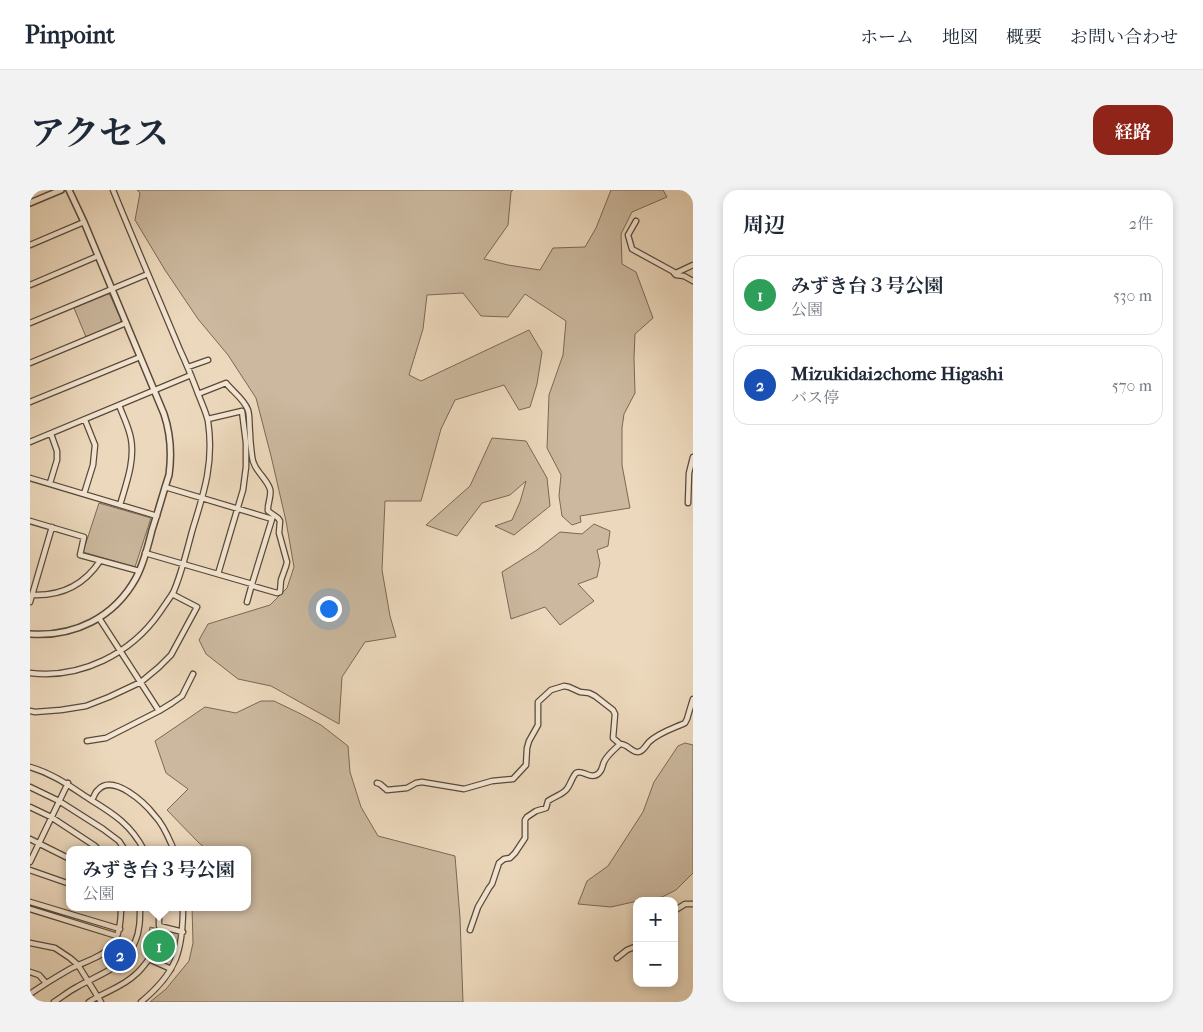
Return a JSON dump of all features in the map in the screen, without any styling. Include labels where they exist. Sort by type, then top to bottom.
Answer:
[{"type":"street","points":[[30,203],[62,190]]},
{"type":"street","points":[[30,634],[60,633],[78,628],[99,618],[120,600],[131,586],[146,554],[170,465],[170,436],[164,414],[69,190]]},
{"type":"street","points":[[30,673],[60,674],[105,660],[120,652],[144,632],[172,594],[183,564],[208,478],[210,456],[208,419],[113,190]]},
{"type":"street","points":[[636,221],[628,235],[632,250],[674,272],[676,275],[684,276],[693,281]]},
{"type":"street","points":[[30,245],[84,222]]},
{"type":"street","points":[[30,285],[98,256]]},
{"type":"street","points":[[674,272],[693,265]]},
{"type":"street","points":[[30,323],[148,274]]},
{"type":"street","points":[[30,363],[126,323]]},
{"type":"street","points":[[30,402],[140,357]]},
{"type":"street","points":[[188,368],[208,360]]},
{"type":"street","points":[[30,442],[191,375]]},
{"type":"street","points":[[146,554],[277,593],[280,592],[281,580],[287,562],[279,533],[280,521],[268,512],[271,492],[253,463],[250,418],[246,405],[226,383],[198,394]]},
{"type":"street","points":[[119,405],[132,444],[132,461],[120,505]]},
{"type":"street","points":[[208,419],[242,411],[246,443],[246,467],[242,490],[218,574]]},
{"type":"street","points":[[84,494],[93,465],[95,445],[85,420]]},
{"type":"street","points":[[50,484],[57,460],[57,451],[51,434]]},
{"type":"street","points":[[688,503],[689,473],[693,458]]},
{"type":"street","points":[[30,478],[157,516]]},
{"type":"street","points":[[165,487],[272,519],[247,602]]},
{"type":"street","points":[[30,521],[84,537],[80,555],[139,571]]},
{"type":"street","points":[[30,602],[52,527]]},
{"type":"street","points":[[32,595],[55,594],[74,586],[93,571],[100,561]]},
{"type":"street","points":[[30,711],[61,710],[86,706],[141,682],[171,655],[197,607],[172,594]]},
{"type":"street","points":[[99,618],[159,712]]},
{"type":"street","points":[[87,740],[106,738],[159,712],[182,696],[193,674]]},
{"type":"street","points":[[377,784],[388,790],[407,788],[416,782],[464,789],[492,781],[513,779],[526,765],[529,741],[538,726],[538,702],[551,690],[564,686],[595,696],[613,710],[615,714],[613,738],[620,744],[629,746],[638,752],[642,751],[656,737],[685,723],[693,699]]},
{"type":"street","points":[[470,930],[478,907],[492,884],[499,863],[504,859],[510,858],[525,838],[527,817],[536,811],[546,808],[548,801],[567,790],[579,772],[591,776],[600,772],[604,762],[620,744]]},
{"type":"street","points":[[30,767],[68,783],[104,806],[118,816],[141,846]]},
{"type":"street","points":[[30,862],[68,783]]},
{"type":"street","points":[[92,800],[98,789],[103,786],[113,784],[125,789],[156,816],[172,846]]},
{"type":"street","points":[[30,787],[59,801],[103,829],[119,841],[122,846]]},
{"type":"street","points":[[30,807],[51,817],[95,846]]},
{"type":"street","points":[[30,839],[66,857]]},
{"type":"street","points":[[30,870],[66,883]]},
{"type":"street","points":[[30,902],[120,929]]},
{"type":"street","points":[[678,908],[684,904],[693,904]]},
{"type":"street","points":[[30,909],[117,936]]},
{"type":"street","points":[[30,994],[78,965],[104,953],[112,946],[120,929],[121,911]]},
{"type":"street","points":[[54,1002],[77,987],[110,971],[120,963],[131,951],[136,940],[140,911]]},
{"type":"street","points":[[159,911],[159,926],[183,932]]},
{"type":"street","points":[[141,1002],[164,979],[175,962],[183,932],[183,911]]},
{"type":"street","points":[[30,943],[55,948],[70,958],[78,965],[101,1002]]},
{"type":"street","points":[[617,958],[633,948]]},
{"type":"street","points":[[89,1002],[97,996],[118,987],[137,974],[149,959],[171,969]]},
{"type":"street","points":[[30,972],[39,975],[46,983]]},
{"type":"shaded area","points":[[137,190],[513,190],[511,192],[508,225],[484,259],[540,270],[553,248],[585,247],[596,228],[611,190],[663,190],[667,197],[632,212],[621,234],[622,264],[636,272],[653,318],[635,334],[635,393],[624,414],[622,428],[622,465],[630,508],[580,516],[581,522],[572,525],[562,516],[559,496],[561,475],[547,448],[549,395],[563,355],[566,321],[525,294],[508,317],[481,316],[463,293],[427,295],[423,329],[409,375],[421,381],[529,330],[542,352],[537,384],[530,407],[519,410],[504,385],[455,400],[441,429],[421,501],[385,501],[382,570],[390,616],[396,637],[365,642],[342,677],[339,724],[271,686],[238,679],[206,654],[199,640],[208,624],[270,605],[287,588],[294,567],[286,521],[256,398],[228,355],[198,319],[165,270],[135,220],[140,193]]},
{"type":"shaded area","points":[[108,294],[121,320],[120,323],[86,337],[74,308]]},
{"type":"shaded area","points":[[492,438],[526,441],[547,478],[550,506],[514,535],[495,526],[512,520],[526,481],[510,495],[482,503],[457,536],[426,525],[470,486]]},
{"type":"shaded area","points":[[99,503],[151,518],[135,567],[83,552]]},
{"type":"shaded area","points":[[594,524],[610,531],[608,546],[597,550],[600,563],[597,577],[578,584],[594,601],[560,625],[545,607],[511,619],[502,572],[537,550],[560,532],[582,534]]},
{"type":"shaded area","points":[[261,701],[274,701],[321,725],[348,746],[350,772],[361,807],[378,836],[455,856],[460,918],[463,1002],[150,1002],[166,989],[189,961],[193,943],[192,911],[251,911],[251,846],[203,846],[167,810],[188,789],[166,773],[155,741],[205,707],[236,713]]},
{"type":"shaded area","points":[[685,743],[693,745],[693,873],[676,890],[662,897],[633,897],[633,902],[611,907],[578,904],[587,881],[608,866],[643,812],[654,782],[678,746]]},
{"type":"shaded area","points":[[150,927],[181,934],[174,957],[166,961],[145,953]]},
{"type":"place","name":"みずき台３号公園","points":[[159,946]]},
{"type":"place","name":"Mizukidai2chome Higashi","points":[[120,955]]}]
